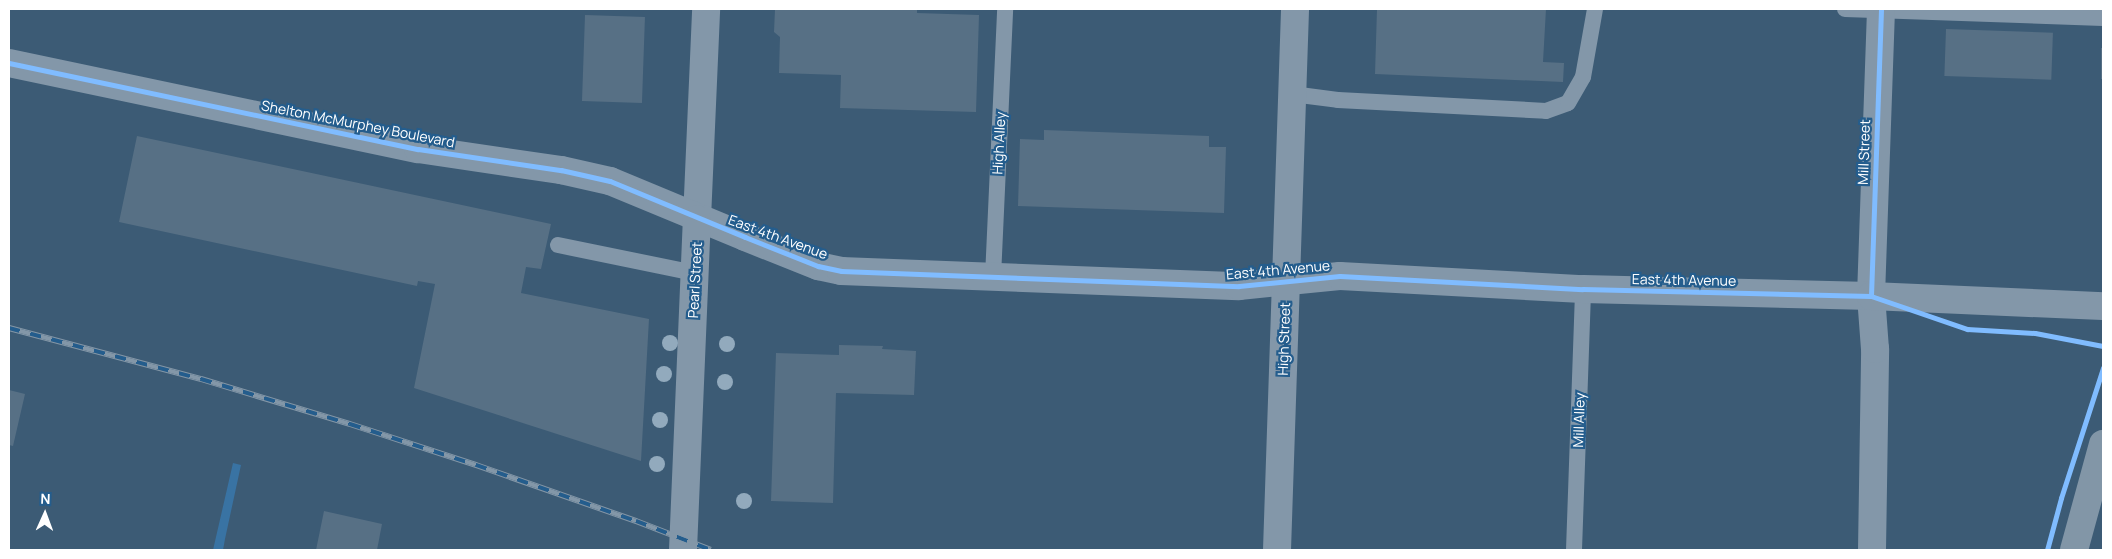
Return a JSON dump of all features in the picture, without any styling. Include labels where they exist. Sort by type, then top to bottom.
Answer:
[{"type":"main road","points":[[2074,550],[2103,444]]},
{"type":"street","name":"Pearl Street","points":[[683,550],[706,9]]},
{"type":"street","name":"High Street","points":[[1276,550],[1295,9]]},
{"type":"street","name":"Mill Street","points":[[1872,550],[1875,349],[1871,296],[1881,9]]},
{"type":"street","name":"Shelton McMurphey Boulevard","points":[[9,63],[418,149],[561,170],[610,181],[697,219]]},
{"type":"street","name":"East 4th Avenue","points":[[697,219],[818,266],[841,271],[1239,286],[1340,276],[1583,289],[1871,296],[2103,306]]},
{"type":"lane","name":"High Alley","points":[[993,277],[1005,9]]},
{"type":"lane","points":[[1292,94],[1338,100],[1546,111],[1568,103],[1583,77],[1595,9]]},
{"type":"lane","points":[[1845,9],[2103,18]]},
{"type":"lane","points":[[558,245],[695,273]]},
{"type":"lane","name":"Mill Alley","points":[[1574,550],[1583,289]]},
{"type":"shaded area","points":[[233,463],[241,465],[223,550],[213,550]]},
{"type":"building","points":[[775,9],[917,9],[917,13],[979,15],[976,112],[840,108],[841,75],[779,73],[780,37],[774,32]]},
{"type":"building","points":[[1377,9],[1546,9],[1543,62],[1564,63],[1563,82],[1375,74]]},
{"type":"building","points":[[585,15],[645,17],[642,103],[582,101]]},
{"type":"building","points":[[1946,29],[2053,33],[2051,80],[1944,76]]},
{"type":"building","points":[[2101,48],[2103,48],[2103,79],[2101,79]]},
{"type":"building","points":[[1044,130],[1209,136],[1209,147],[1226,147],[1224,213],[1018,206],[1020,139],[1044,140]]},
{"type":"building","points":[[137,136],[551,224],[541,269],[526,267],[521,293],[649,319],[641,461],[414,388],[435,284],[418,281],[417,286],[119,222]]},
{"type":"building","points":[[839,345],[883,346],[882,349],[916,351],[914,395],[836,393],[833,503],[771,501],[776,353],[839,355]]},
{"type":"building","points":[[9,390],[25,394],[13,446],[9,445]]},
{"type":"building","points":[[324,511],[382,524],[377,550],[316,550]]},
{"type":"railway","points":[[9,328],[201,379],[350,424],[476,465],[636,521],[711,550]]},
{"type":"cycle path","points":[[1871,296],[1881,9]]},
{"type":"cycle path","points":[[9,63],[418,149],[561,170],[610,181],[818,266],[841,271],[1239,286],[1340,276],[1583,289],[1871,296],[1967,329],[2035,333],[2103,346]]},
{"type":"cycle path","points":[[2047,550],[2061,498],[2103,368]]}]
